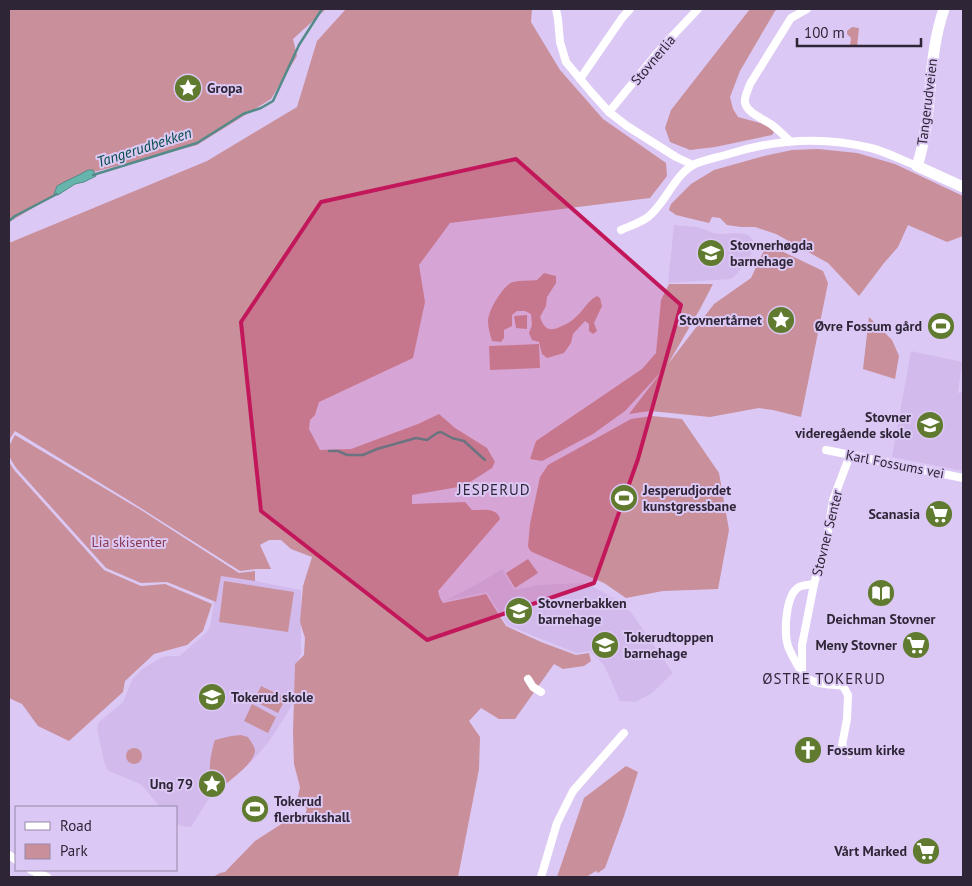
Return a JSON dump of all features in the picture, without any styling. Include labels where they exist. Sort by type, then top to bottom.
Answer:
[{"type":"street","points":[[556,9],[560,42],[566,62],[580,79],[609,112],[627,126],[692,165]]},
{"type":"street","points":[[580,79],[630,9]]},
{"type":"street","name":"Stovnerlia","points":[[609,112],[663,46],[698,9]]},
{"type":"street","points":[[790,141],[773,126],[750,111],[745,103],[746,94],[790,18],[807,9]]},
{"type":"street","name":"Tangerudveien","points":[[917,166],[924,141],[934,45],[944,9]]},
{"type":"street","points":[[621,230],[648,216],[680,176],[692,165],[751,147],[790,141],[827,141],[872,148],[963,187]]},
{"type":"street","name":"Karl Fossums vei","points":[[826,450],[963,478]]},
{"type":"street","name":"Stovner Senter","points":[[802,672],[802,645],[814,584],[827,538],[832,500],[850,456]]},
{"type":"street","name":"Stovner Senter","points":[[802,672],[788,646],[785,626],[794,592],[799,587],[814,584]]},
{"type":"street","points":[[802,672],[806,678],[820,683],[843,686],[848,695],[847,720],[842,745],[850,754]]},
{"type":"street","points":[[528,679],[533,687],[541,692]]},
{"type":"street","points":[[542,877],[557,823],[572,791],[624,733]]},
{"type":"street","points":[[32,871],[47,877]]},
{"type":"highlighted area","points":[[516,159],[681,305],[638,459],[594,583],[427,640],[261,511],[241,322],[321,202]]},
{"type":"shaded area","points":[[88,170],[93,170],[96,176],[75,184],[58,195],[54,194],[57,186]]},
{"type":"shaded area","name":"Stovnerhøgda barnehage","points":[[674,225],[698,227],[721,234],[746,234],[754,241],[754,247],[744,265],[731,279],[668,283]]},
{"type":"shaded area","name":"Stovner videregående skole","points":[[911,351],[962,362],[958,393],[963,392],[963,471],[892,457]]},
{"type":"shaded area","name":"Tokerudtoppen barnehage","points":[[502,569],[514,590],[539,585],[581,583],[592,586],[613,598],[631,612],[673,673],[651,694],[635,702],[620,701],[604,665],[590,651],[576,653],[507,625],[487,592],[445,601]]},
{"type":"shaded area","name":"Tokerud skole","points":[[219,574],[301,590],[301,654],[297,665],[306,691],[294,702],[270,740],[255,758],[208,800],[191,827],[178,825],[178,806],[159,806],[142,785],[109,771],[105,765],[97,729],[100,721],[123,702],[132,680],[141,670],[160,658],[179,656],[207,632],[210,626]]},
{"type":"green space","points":[[9,9],[326,9],[293,39],[297,56],[271,99],[197,145],[94,172],[9,222]]},
{"type":"green space","points":[[346,9],[532,9],[531,22],[560,70],[603,119],[666,163],[667,176],[650,198],[450,223],[419,265],[425,302],[413,358],[319,402],[315,415],[310,420],[309,429],[320,450],[351,449],[418,424],[439,414],[455,428],[487,448],[495,462],[492,468],[464,486],[412,495],[412,504],[465,502],[472,510],[492,511],[500,519],[438,591],[440,598],[443,603],[486,594],[506,626],[576,655],[589,653],[591,661],[584,666],[563,669],[554,664],[515,719],[499,719],[481,708],[469,721],[480,737],[479,769],[458,877],[213,877],[225,872],[255,841],[286,821],[303,821],[307,809],[297,801],[300,787],[294,764],[293,733],[295,664],[304,655],[305,638],[300,622],[303,586],[312,557],[291,549],[281,540],[269,540],[260,545],[271,569],[240,571],[15,431],[9,440],[9,243],[207,161],[297,107],[317,41]]},
{"type":"green space","points":[[750,9],[778,9],[775,11],[740,71],[730,97],[733,109],[738,117],[760,123],[769,127],[774,132],[772,135],[715,147],[690,150],[670,142],[665,128],[671,110]]},
{"type":"green space","points":[[852,27],[859,28],[857,47],[850,46],[851,38],[847,34],[847,31]]},
{"type":"green space","points":[[818,149],[857,153],[895,164],[963,196],[963,236],[947,242],[908,225],[898,247],[859,296],[828,263],[776,234],[755,227],[727,225],[720,218],[712,217],[709,223],[676,215],[669,210],[671,204],[691,184],[714,170],[792,150]]},
{"type":"green space","points":[[767,244],[823,271],[828,283],[801,417],[759,408],[710,417],[650,411],[629,414],[662,371],[625,411],[593,434],[542,461],[530,459],[536,441],[642,369],[656,353],[661,300],[669,284],[713,284],[668,364],[714,304],[751,278]]},
{"type":"green space","points":[[544,273],[556,276],[556,283],[547,297],[546,306],[540,317],[546,328],[552,329],[568,323],[597,296],[600,298],[602,306],[594,323],[597,331],[593,334],[589,331],[589,324],[585,321],[573,334],[571,343],[564,353],[547,358],[542,354],[539,342],[532,340],[529,333],[532,325],[531,314],[525,311],[517,311],[512,315],[512,326],[504,330],[504,338],[501,342],[492,341],[488,321],[493,305],[501,293],[513,282],[537,280]]},
{"type":"green space","points":[[527,315],[527,329],[516,328],[514,316]]},
{"type":"green space","points":[[869,317],[892,340],[899,356],[895,379],[863,369]]},
{"type":"green space","points":[[539,344],[540,368],[490,370],[489,346]]},
{"type":"green space","points":[[652,416],[682,419],[719,473],[729,530],[718,589],[663,591],[626,598],[604,583],[529,549],[530,524],[540,477],[548,465],[631,419]]},
{"type":"green space","name":"Lia skisenter","points":[[15,435],[141,510],[239,573],[255,571],[255,581],[221,576],[216,602],[167,582],[141,583],[106,568],[17,469],[11,460],[9,452]]},
{"type":"green space","points":[[9,462],[104,570],[141,586],[165,584],[212,604],[203,631],[187,645],[154,654],[125,681],[123,692],[69,741],[38,726],[22,704],[9,698]]},
{"type":"green space","points":[[528,559],[538,573],[515,588],[506,573]]},
{"type":"green space","points":[[224,581],[294,592],[288,632],[219,622]]},
{"type":"green space","points":[[261,686],[286,698],[278,713],[254,701]]},
{"type":"green space","points":[[252,704],[276,717],[268,733],[244,721]]},
{"type":"green space","points":[[241,735],[248,737],[255,749],[254,756],[242,770],[223,786],[215,786],[212,782],[210,766],[215,740]]},
{"type":"green space","points":[[131,748],[137,748],[142,753],[140,762],[131,764],[126,759],[126,753]]},
{"type":"green space","points":[[626,766],[638,772],[605,868],[598,873],[596,871],[586,877],[557,877],[584,798]]},
{"type":"waterway","name":"Tangerudbekken","points":[[93,175],[197,143],[243,114],[261,108],[273,101],[299,45],[322,9]]},
{"type":"waterway","name":"Tangerudbekken","points":[[9,221],[57,194]]},
{"type":"waterway","points":[[329,451],[338,451],[347,455],[363,455],[416,438],[427,440],[441,432],[452,438],[464,441],[485,460]]},
{"type":"place","name":"Gropa","points":[[188,88]]},
{"type":"place","name":"Stovnerhøgda barnehage","points":[[711,253]]},
{"type":"place","name":"Stovnertårnet","points":[[781,320]]},
{"type":"place","name":"Øvre Fossum gård","points":[[941,326]]},
{"type":"place","name":"Stovner videregående skole","points":[[930,425]]},
{"type":"place","name":"Jesperudjordet kunstgressbane","points":[[624,498]]},
{"type":"place","name":"Scanasia","points":[[939,514]]},
{"type":"place","name":"Deichman Stovner","points":[[881,593]]},
{"type":"place","name":"Stovnerbakken barnehage","points":[[519,611]]},
{"type":"place","name":"Tokerudtoppen barnehage","points":[[605,645]]},
{"type":"place","name":"Meny Stovner","points":[[916,645]]},
{"type":"place","name":"Tokerud skole","points":[[212,697]]},
{"type":"place","name":"Fossum kirke","points":[[808,750]]},
{"type":"place","name":"Ung 79","points":[[212,784]]},
{"type":"place","name":"Tokerud flerbrukshall","points":[[255,809]]},
{"type":"place","name":"Vårt Marked","points":[[926,851]]},
{"type":"district","name":"JESPERUD","points":[[494,489]]},
{"type":"district","name":"ØSTRE TOKERUD","points":[[824,678]]}]
